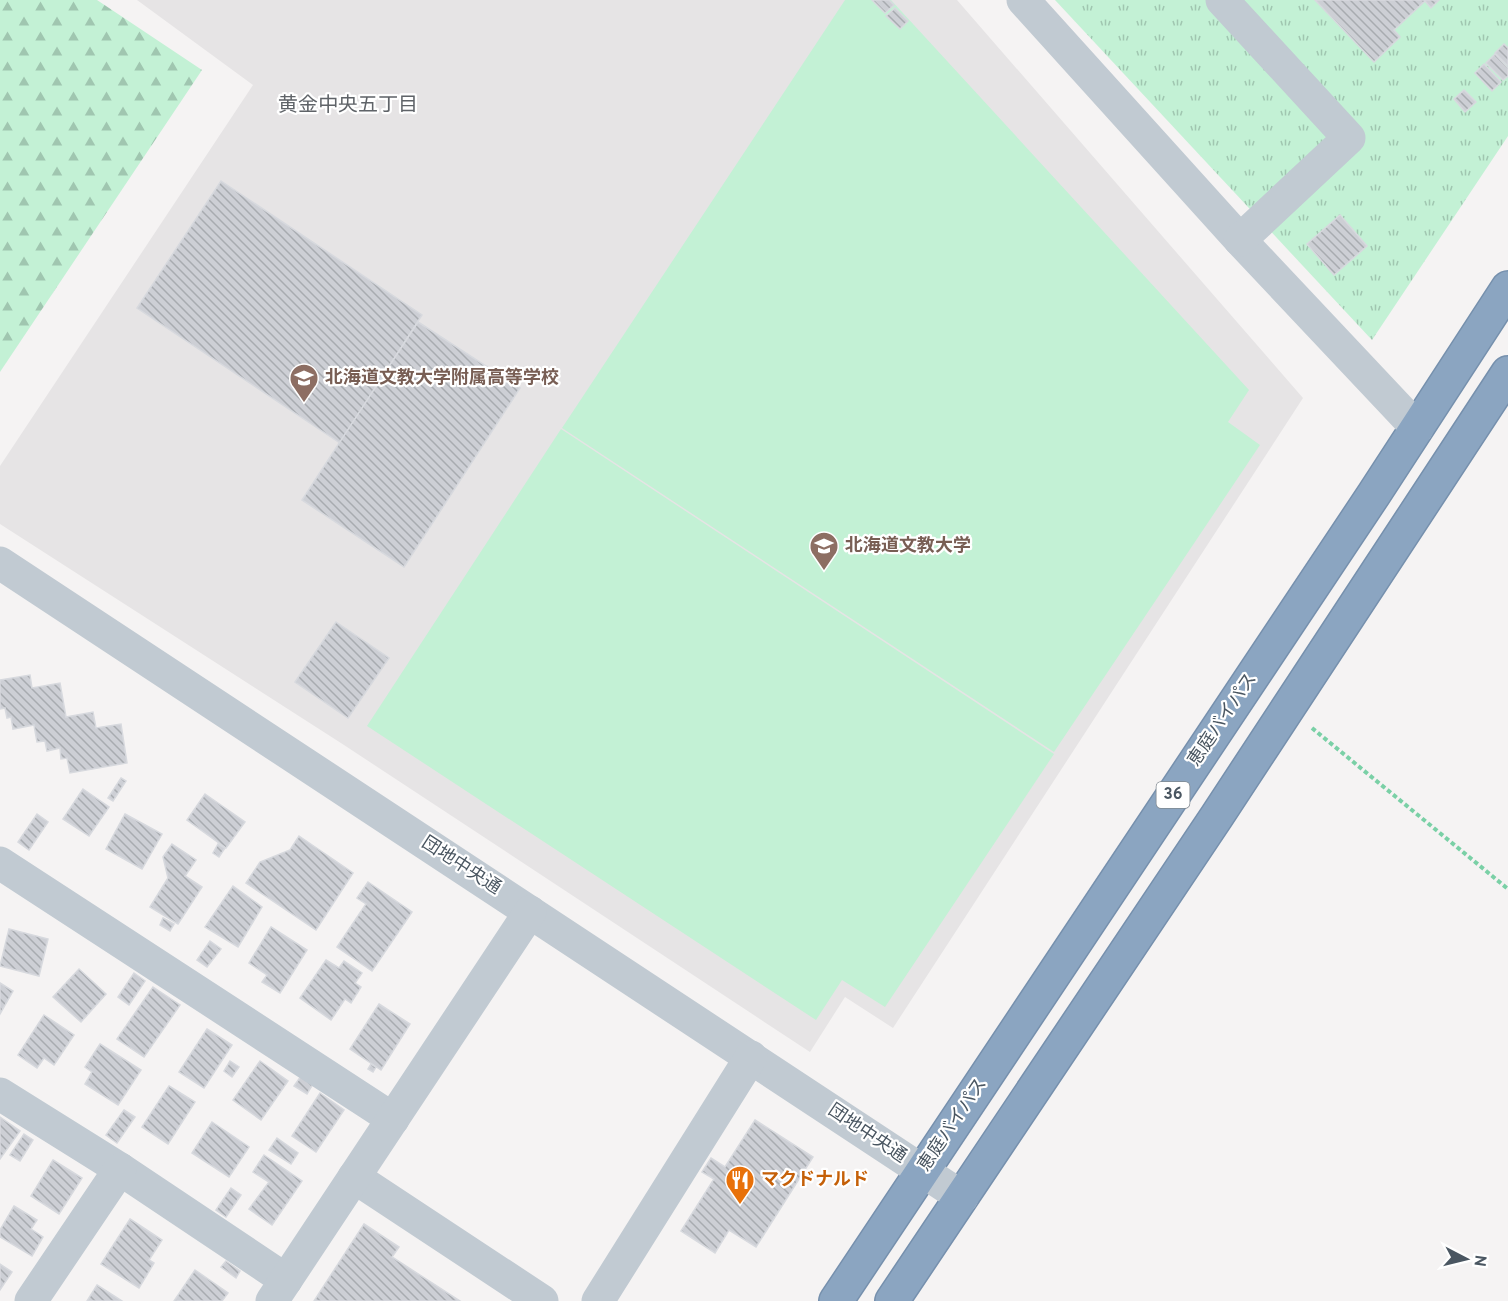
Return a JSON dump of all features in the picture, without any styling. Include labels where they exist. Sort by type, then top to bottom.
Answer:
[{"type":"highway","name":"恵庭バイパス","points":[[836,1301],[1508,288]]},
{"type":"highway","points":[[892,1301],[1288,708],[1508,373]]},
{"type":"street","points":[[1023,0],[1240,240],[1417,428]]},
{"type":"street","points":[[1222,0],[1349,138],[1240,240]]},
{"type":"street","name":"団地中央通","points":[[5,577],[530,912],[962,1197]]},
{"type":"street","points":[[0,863],[393,1119]]},
{"type":"street","points":[[0,1094],[120,1169],[279,1290],[530,912]]},
{"type":"street","points":[[598,1301],[751,1057]]},
{"type":"street","points":[[31,1301],[120,1169]]},
{"type":"street","points":[[354,1177],[542,1301]]},
{"type":"path","points":[[1288,708],[1508,889]]},
{"type":"shaded area","name":"北海道文教大学","points":[[137,0],[957,0],[1303,398],[893,1028],[845,997],[810,1052],[344,745],[0,524],[0,466],[253,85]]},
{"type":"green space","points":[[0,0],[97,0],[202,70],[0,372]]},
{"type":"green space","points":[[845,0],[891,0],[1249,390],[1228,422],[1260,445],[1054,752],[562,428]]},
{"type":"green space","points":[[1055,0],[1508,0],[1508,136],[1372,340]]},
{"type":"green space","points":[[561,429],[1054,754],[885,1007],[842,980],[816,1020],[367,726]]},
{"type":"building","points":[[872,0],[889,0],[894,5],[885,13]]},
{"type":"building","points":[[1315,0],[1439,0],[1431,8],[1425,1],[1394,30],[1400,37],[1374,62]]},
{"type":"building","points":[[895,8],[908,21],[900,29],[886,16]]},
{"type":"building","points":[[1504,44],[1508,48],[1508,66],[1495,53]]},
{"type":"building","points":[[1495,54],[1508,68],[1508,76],[1503,80],[1486,63]]},
{"type":"building","points":[[1484,64],[1501,82],[1492,91],[1475,73]]},
{"type":"building","points":[[1464,90],[1476,102],[1465,112],[1454,99]]},
{"type":"building","points":[[221,181],[422,315],[340,443],[137,308]]},
{"type":"building","points":[[1340,215],[1367,246],[1334,275],[1307,244]]},
{"type":"building","points":[[418,322],[520,388],[404,567],[302,500]]},
{"type":"building","points":[[336,622],[389,658],[348,718],[295,682]]},
{"type":"building","points":[[30,675],[32,688],[60,683],[66,717],[93,712],[96,728],[121,724],[127,763],[70,773],[67,758],[61,759],[60,748],[47,751],[45,741],[37,742],[34,725],[13,729],[11,717],[7,718],[5,708],[0,709],[0,680]]},
{"type":"building","points":[[121,778],[126,781],[113,801],[108,798]]},
{"type":"building","points":[[83,789],[109,807],[89,836],[63,819]]},
{"type":"building","points":[[205,794],[245,822],[226,848],[187,820]]},
{"type":"building","points":[[37,814],[48,822],[29,850],[18,842]]},
{"type":"building","points":[[125,814],[162,834],[142,869],[106,849]]},
{"type":"building","points":[[299,836],[353,873],[316,930],[246,883],[260,862],[290,850]]},
{"type":"building","points":[[172,844],[196,860],[185,876],[202,887],[178,924],[150,907],[168,878],[163,857]]},
{"type":"building","points":[[218,844],[225,848],[219,857],[213,853]]},
{"type":"building","points":[[368,882],[412,912],[372,971],[337,947],[366,904],[357,898]]},
{"type":"building","points":[[233,886],[262,907],[238,947],[205,927]]},
{"type":"building","points":[[163,918],[174,924],[170,931],[160,925]]},
{"type":"building","points":[[271,927],[307,950],[280,993],[262,982],[267,975],[249,963]]},
{"type":"building","points":[[9,929],[48,939],[39,976],[0,966]]},
{"type":"building","points":[[210,941],[221,949],[207,967],[197,960]]},
{"type":"building","points":[[326,960],[339,968],[344,961],[362,973],[355,983],[361,987],[351,1003],[345,999],[331,1020],[300,998]]},
{"type":"building","points":[[79,969],[106,994],[81,1022],[53,997]]},
{"type":"building","points":[[134,973],[145,981],[129,1005],[118,997]]},
{"type":"building","points":[[0,983],[13,991],[0,1014]]},
{"type":"building","points":[[153,987],[180,1005],[144,1057],[117,1039]]},
{"type":"building","points":[[379,1004],[410,1024],[381,1070],[350,1049]]},
{"type":"building","points":[[44,1015],[74,1035],[54,1065],[44,1058],[37,1068],[18,1055]]},
{"type":"building","points":[[207,1029],[232,1045],[204,1088],[179,1072]]},
{"type":"building","points":[[100,1044],[141,1070],[118,1105],[85,1084],[92,1072],[85,1067]]},
{"type":"building","points":[[230,1061],[239,1067],[232,1077],[224,1071]]},
{"type":"building","points":[[260,1061],[288,1081],[261,1120],[233,1100]]},
{"type":"building","points":[[371,1064],[376,1067],[373,1072],[368,1069]]},
{"type":"building","points":[[301,1076],[313,1084],[307,1094],[294,1086]]},
{"type":"building","points":[[169,1086],[195,1102],[168,1144],[142,1127]]},
{"type":"building","points":[[320,1093],[344,1110],[316,1152],[292,1136]]},
{"type":"building","points":[[124,1110],[135,1117],[117,1143],[106,1135]]},
{"type":"building","points":[[0,1117],[20,1131],[0,1159]]},
{"type":"building","name":"マクドナルド","points":[[755,1120],[813,1157],[756,1247],[729,1230],[715,1253],[681,1231],[714,1179],[702,1172],[711,1158],[725,1167]]},
{"type":"building","points":[[212,1122],[249,1147],[229,1177],[192,1153]]},
{"type":"building","points":[[24,1134],[33,1140],[20,1161],[10,1155]]},
{"type":"building","points":[[277,1138],[298,1153],[291,1164],[269,1150]]},
{"type":"building","points":[[264,1155],[302,1181],[272,1225],[249,1209],[269,1182],[253,1172]]},
{"type":"building","points":[[53,1160],[82,1178],[59,1214],[31,1196]]},
{"type":"building","points":[[231,1188],[241,1195],[226,1217],[216,1210]]},
{"type":"building","points":[[14,1206],[37,1220],[31,1229],[43,1237],[32,1256],[0,1237],[0,1230]]},
{"type":"building","points":[[130,1219],[162,1240],[149,1260],[154,1263],[139,1288],[101,1264]]},
{"type":"building","points":[[364,1224],[399,1247],[392,1257],[460,1301],[314,1301]]},
{"type":"building","points":[[226,1261],[240,1271],[236,1278],[221,1267]]},
{"type":"building","points":[[0,1264],[12,1272],[0,1290]]},
{"type":"building","points":[[195,1270],[228,1293],[222,1301],[174,1301]]},
{"type":"building","points":[[97,1285],[122,1301],[87,1301]]},
{"type":"place","name":"北海道文教大学附属高等学校","points":[[304,404]]},
{"type":"place","name":"北海道文教大学","points":[[824,572]]},
{"type":"place","name":"マクドナルド","points":[[740,1206]]},
{"type":"district","name":"黄金中央五丁目","points":[[348,106]]}]
